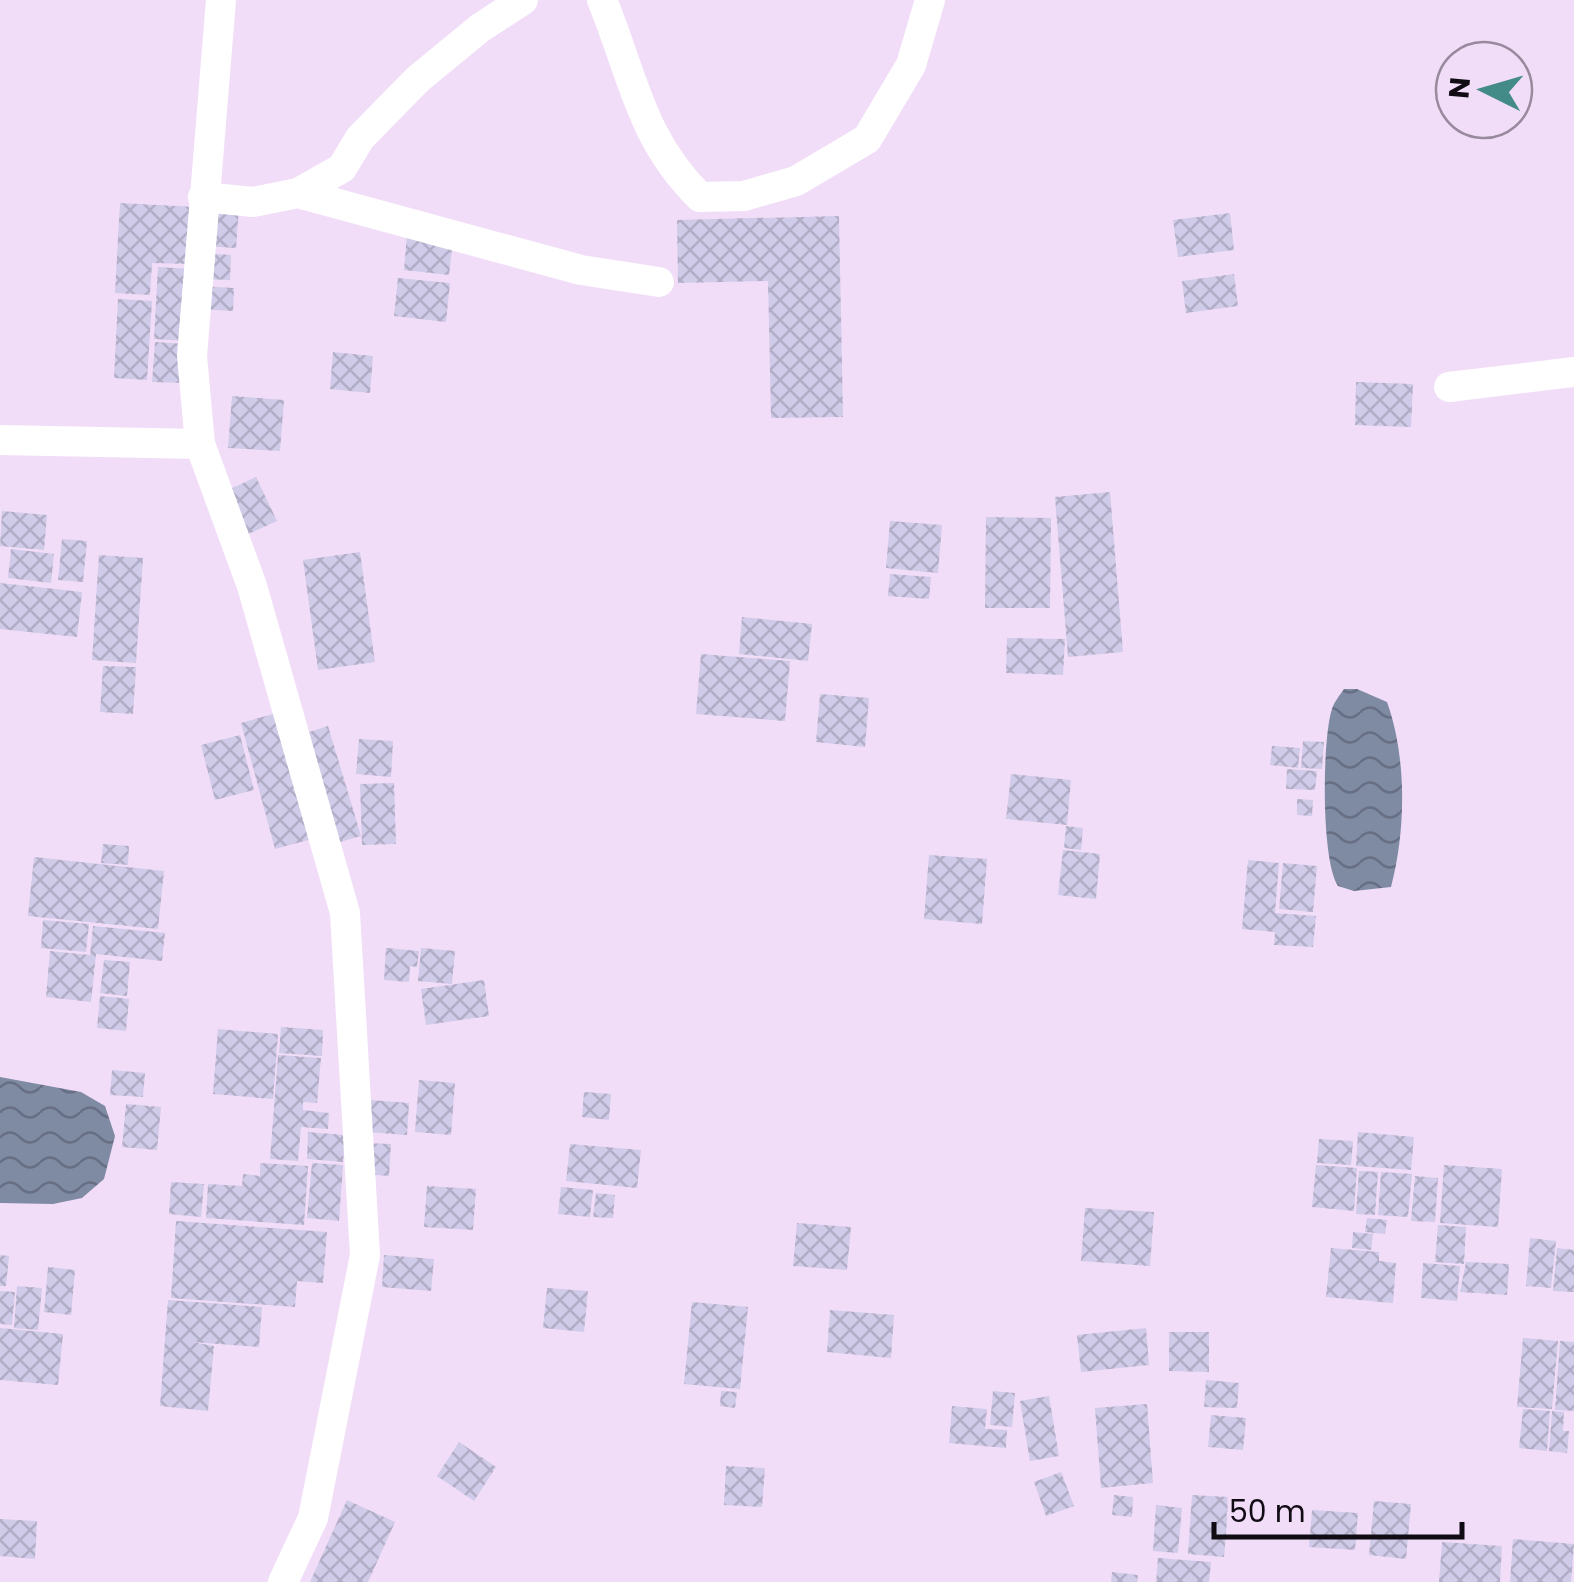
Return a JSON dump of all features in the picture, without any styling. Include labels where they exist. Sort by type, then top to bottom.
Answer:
[{"type":"street","points":[[221,0],[192,356],[200,444],[252,586],[345,913],[365,1255],[313,1518],[283,1582]]},
{"type":"street","points":[[203,198],[253,202],[298,194],[342,168],[360,138],[418,79],[480,28],[523,0]]},
{"type":"street","points":[[602,0],[647,124],[669,166],[700,197],[744,196],[796,181],[867,139],[912,65],[930,0]]},
{"type":"street","points":[[298,194],[581,270],[659,282]]},
{"type":"street","points":[[1449,387],[1574,372]]},
{"type":"street","points":[[0,440],[200,444]]},
{"type":"water","points":[[1344,689],[1357,689],[1387,702],[1394,724],[1401,770],[1402,818],[1391,887],[1354,891],[1338,886],[1332,872],[1326,827],[1326,746],[1332,709]]},
{"type":"water","points":[[0,1077],[81,1092],[105,1106],[115,1136],[104,1179],[82,1198],[53,1204],[0,1203]]},
{"type":"building","points":[[120,203],[195,207],[191,264],[152,263],[150,295],[115,293]]},
{"type":"building","points":[[206,206],[239,208],[236,248],[203,246]]},
{"type":"building","points":[[1230,213],[1234,250],[1178,257],[1173,220]]},
{"type":"building","points":[[839,216],[843,417],[771,418],[768,281],[678,283],[677,220]]},
{"type":"building","points":[[407,234],[453,240],[449,275],[404,270]]},
{"type":"building","points":[[203,253],[231,255],[230,280],[202,279]]},
{"type":"building","points":[[158,267],[191,269],[187,341],[154,339]]},
{"type":"building","points":[[1234,274],[1238,306],[1186,313],[1182,281]]},
{"type":"building","points":[[398,278],[450,283],[446,322],[394,316]]},
{"type":"building","points":[[200,286],[234,288],[233,311],[198,309]]},
{"type":"building","points":[[118,299],[152,301],[147,380],[114,378]]},
{"type":"building","points":[[155,342],[187,344],[184,383],[152,382]]},
{"type":"building","points":[[333,352],[373,356],[370,393],[330,389]]},
{"type":"building","points":[[1356,382],[1413,384],[1411,427],[1355,425]]},
{"type":"building","points":[[232,396],[284,400],[280,451],[228,448]]},
{"type":"building","points":[[256,477],[277,521],[242,537],[222,493]]},
{"type":"building","points":[[1110,492],[1123,652],[1068,657],[1055,497]]},
{"type":"building","points":[[2,511],[47,515],[44,550],[0,546]]},
{"type":"building","points":[[986,517],[1051,518],[1050,608],[985,608]]},
{"type":"building","points":[[890,521],[942,525],[938,573],[886,568]]},
{"type":"building","points":[[62,539],[87,541],[83,582],[58,580]]},
{"type":"building","points":[[11,549],[54,554],[51,583],[8,578]]},
{"type":"building","points":[[360,552],[375,662],[318,670],[303,560]]},
{"type":"building","points":[[99,555],[143,558],[136,663],[92,660]]},
{"type":"building","points":[[890,574],[931,577],[929,599],[888,596]]},
{"type":"building","points":[[0,583],[82,592],[77,637],[0,629]]},
{"type":"building","points":[[742,617],[812,624],[808,661],[739,654]]},
{"type":"building","points":[[1007,638],[1065,639],[1063,675],[1006,673]]},
{"type":"building","points":[[701,654],[790,661],[785,721],[696,714]]},
{"type":"building","points":[[103,666],[136,667],[133,714],[100,712]]},
{"type":"building","points":[[820,694],[869,698],[865,747],[816,742]]},
{"type":"building","points":[[284,711],[319,837],[275,849],[241,723]]},
{"type":"building","points":[[328,726],[361,836],[333,844],[300,735]]},
{"type":"building","points":[[240,735],[254,790],[215,800],[201,745]]},
{"type":"building","points":[[359,739],[393,741],[391,777],[356,774]]},
{"type":"building","points":[[1303,741],[1324,742],[1322,769],[1301,768]]},
{"type":"building","points":[[1272,746],[1300,748],[1298,768],[1270,765]]},
{"type":"building","points":[[1287,769],[1317,771],[1315,790],[1286,789]]},
{"type":"building","points":[[1011,774],[1071,780],[1067,825],[1006,819]]},
{"type":"building","points":[[394,783],[396,844],[362,845],[360,784]]},
{"type":"building","points":[[1297,799],[1313,800],[1312,816],[1297,815]]},
{"type":"building","points":[[1066,826],[1083,828],[1081,850],[1064,848]]},
{"type":"building","points":[[103,844],[129,846],[128,865],[101,863]]},
{"type":"building","points":[[1063,850],[1100,854],[1096,899],[1058,895]]},
{"type":"building","points":[[929,855],[987,859],[982,924],[924,919]]},
{"type":"building","points":[[34,857],[164,871],[158,929],[28,916]]},
{"type":"building","points":[[1248,860],[1279,863],[1275,913],[1316,916],[1313,947],[1274,945],[1275,932],[1242,929]]},
{"type":"building","points":[[1283,863],[1317,866],[1313,912],[1279,909]]},
{"type":"building","points":[[43,920],[89,924],[86,952],[41,948]]},
{"type":"building","points":[[93,926],[165,933],[162,961],[96,954],[91,1002],[46,997],[50,951],[90,955]]},
{"type":"building","points":[[386,948],[419,951],[417,967],[410,966],[409,982],[384,980]]},
{"type":"building","points":[[421,948],[455,951],[452,984],[418,981]]},
{"type":"building","points":[[104,960],[130,962],[127,996],[100,993]]},
{"type":"building","points":[[484,980],[489,1016],[426,1025],[421,989]]},
{"type":"building","points":[[100,996],[129,999],[126,1031],[97,1028]]},
{"type":"building","points":[[281,1027],[323,1030],[322,1056],[279,1053]]},
{"type":"building","points":[[218,1029],[278,1034],[273,1099],[213,1094]]},
{"type":"building","points":[[278,1055],[321,1058],[317,1103],[303,1102],[303,1110],[329,1113],[328,1129],[301,1127],[298,1161],[270,1159]]},
{"type":"building","points":[[112,1070],[145,1073],[143,1097],[110,1095]]},
{"type":"building","points":[[419,1080],[455,1083],[451,1135],[415,1132]]},
{"type":"building","points":[[584,1092],[611,1094],[609,1120],[582,1117]]},
{"type":"building","points":[[370,1100],[409,1103],[407,1135],[368,1132]]},
{"type":"building","points":[[126,1104],[161,1107],[157,1150],[122,1147]]},
{"type":"building","points":[[308,1132],[345,1135],[343,1162],[307,1159]]},
{"type":"building","points":[[1358,1132],[1414,1137],[1411,1170],[1356,1166]]},
{"type":"building","points":[[1319,1139],[1353,1141],[1351,1165],[1317,1163]]},
{"type":"building","points":[[366,1143],[391,1144],[389,1176],[364,1174]]},
{"type":"building","points":[[570,1144],[641,1150],[637,1188],[566,1181]]},
{"type":"building","points":[[260,1163],[308,1166],[304,1225],[206,1218],[208,1184],[242,1186],[243,1174],[260,1176]]},
{"type":"building","points":[[312,1163],[343,1165],[339,1221],[307,1218]]},
{"type":"building","points":[[1316,1165],[1357,1168],[1354,1211],[1312,1207]]},
{"type":"building","points":[[1444,1165],[1502,1169],[1498,1227],[1440,1223]]},
{"type":"building","points":[[1359,1171],[1378,1172],[1375,1215],[1356,1214]]},
{"type":"building","points":[[1381,1172],[1412,1174],[1408,1217],[1378,1215]]},
{"type":"building","points":[[1415,1176],[1438,1178],[1435,1222],[1411,1221]]},
{"type":"building","points":[[171,1182],[204,1184],[201,1217],[169,1214]]},
{"type":"building","points":[[427,1186],[476,1189],[473,1230],[424,1227]]},
{"type":"building","points":[[561,1187],[593,1190],[590,1217],[558,1214]]},
{"type":"building","points":[[596,1193],[615,1195],[613,1218],[593,1217]]},
{"type":"building","points":[[1085,1208],[1154,1212],[1150,1266],[1081,1261]]},
{"type":"building","points":[[1367,1218],[1387,1220],[1385,1234],[1365,1232]]},
{"type":"building","points":[[176,1221],[327,1232],[323,1283],[297,1281],[295,1307],[171,1298]]},
{"type":"building","points":[[797,1223],[851,1227],[847,1270],[793,1266]]},
{"type":"building","points":[[1438,1225],[1466,1227],[1464,1264],[1435,1262]]},
{"type":"building","points":[[1353,1232],[1373,1234],[1371,1250],[1352,1248]]},
{"type":"building","points":[[1530,1238],[1556,1241],[1551,1288],[1526,1286]]},
{"type":"building","points":[[1331,1248],[1379,1252],[1379,1261],[1396,1263],[1393,1303],[1326,1297]]},
{"type":"building","points":[[1557,1248],[1574,1250],[1574,1292],[1553,1291]]},
{"type":"building","points":[[0,1255],[9,1256],[6,1286],[0,1286]]},
{"type":"building","points":[[384,1255],[434,1259],[431,1291],[382,1287]]},
{"type":"building","points":[[1466,1262],[1509,1264],[1507,1295],[1460,1292]]},
{"type":"building","points":[[1423,1263],[1460,1266],[1457,1301],[1421,1298]]},
{"type":"building","points":[[48,1267],[75,1270],[71,1315],[44,1312]]},
{"type":"building","points":[[17,1286],[42,1288],[38,1330],[14,1328]]},
{"type":"building","points":[[547,1288],[588,1291],[584,1332],[543,1328]]},
{"type":"building","points":[[0,1291],[15,1292],[12,1325],[0,1324]]},
{"type":"building","points":[[168,1300],[262,1307],[259,1347],[192,1342],[214,1346],[208,1411],[160,1406]]},
{"type":"building","points":[[692,1302],[748,1307],[740,1389],[684,1384]]},
{"type":"building","points":[[830,1310],[894,1315],[891,1358],[827,1352]]},
{"type":"building","points":[[0,1328],[63,1334],[58,1385],[0,1380]]},
{"type":"building","points":[[1146,1328],[1149,1365],[1081,1372],[1077,1335]]},
{"type":"building","points":[[1169,1332],[1209,1332],[1209,1372],[1169,1371]]},
{"type":"building","points":[[1523,1338],[1558,1341],[1552,1409],[1517,1407]]},
{"type":"building","points":[[1560,1341],[1574,1342],[1574,1411],[1555,1410]]},
{"type":"building","points":[[1206,1380],[1239,1383],[1237,1408],[1204,1407]]},
{"type":"building","points":[[721,1391],[737,1392],[735,1408],[720,1406]]},
{"type":"building","points":[[993,1391],[1015,1393],[1012,1427],[990,1425]]},
{"type":"building","points":[[1049,1396],[1059,1456],[1030,1461],[1020,1401]]},
{"type":"building","points":[[1147,1404],[1153,1483],[1101,1488],[1095,1408]]},
{"type":"building","points":[[952,1406],[987,1409],[985,1429],[1007,1430],[1006,1448],[949,1443]]},
{"type":"building","points":[[1523,1409],[1550,1411],[1547,1451],[1519,1448]]},
{"type":"building","points":[[1552,1411],[1564,1412],[1563,1431],[1569,1431],[1567,1453],[1549,1451]]},
{"type":"building","points":[[1211,1415],[1246,1418],[1243,1450],[1208,1447]]},
{"type":"building","points":[[459,1442],[496,1467],[474,1501],[437,1476]]},
{"type":"building","points":[[726,1466],[765,1468],[762,1507],[724,1505]]},
{"type":"building","points":[[1061,1472],[1074,1506],[1046,1516],[1034,1482]]},
{"type":"building","points":[[1114,1495],[1133,1497],[1132,1517],[1112,1515]]},
{"type":"building","points":[[1192,1495],[1229,1497],[1224,1557],[1188,1554]]},
{"type":"building","points":[[347,1500],[395,1522],[368,1582],[310,1582]]},
{"type":"building","points":[[1374,1501],[1411,1504],[1406,1559],[1369,1555]]},
{"type":"building","points":[[1156,1505],[1182,1508],[1178,1553],[1153,1551]]},
{"type":"building","points":[[1312,1510],[1358,1513],[1355,1550],[1309,1547]]},
{"type":"building","points":[[0,1519],[37,1521],[35,1559],[0,1556]]},
{"type":"building","points":[[1513,1539],[1574,1544],[1571,1582],[1510,1582]]},
{"type":"building","points":[[1442,1542],[1502,1546],[1500,1582],[1439,1582]]},
{"type":"building","points":[[1158,1558],[1211,1562],[1209,1582],[1156,1582]]},
{"type":"building","points":[[1112,1572],[1138,1575],[1137,1582],[1111,1582]]}]
